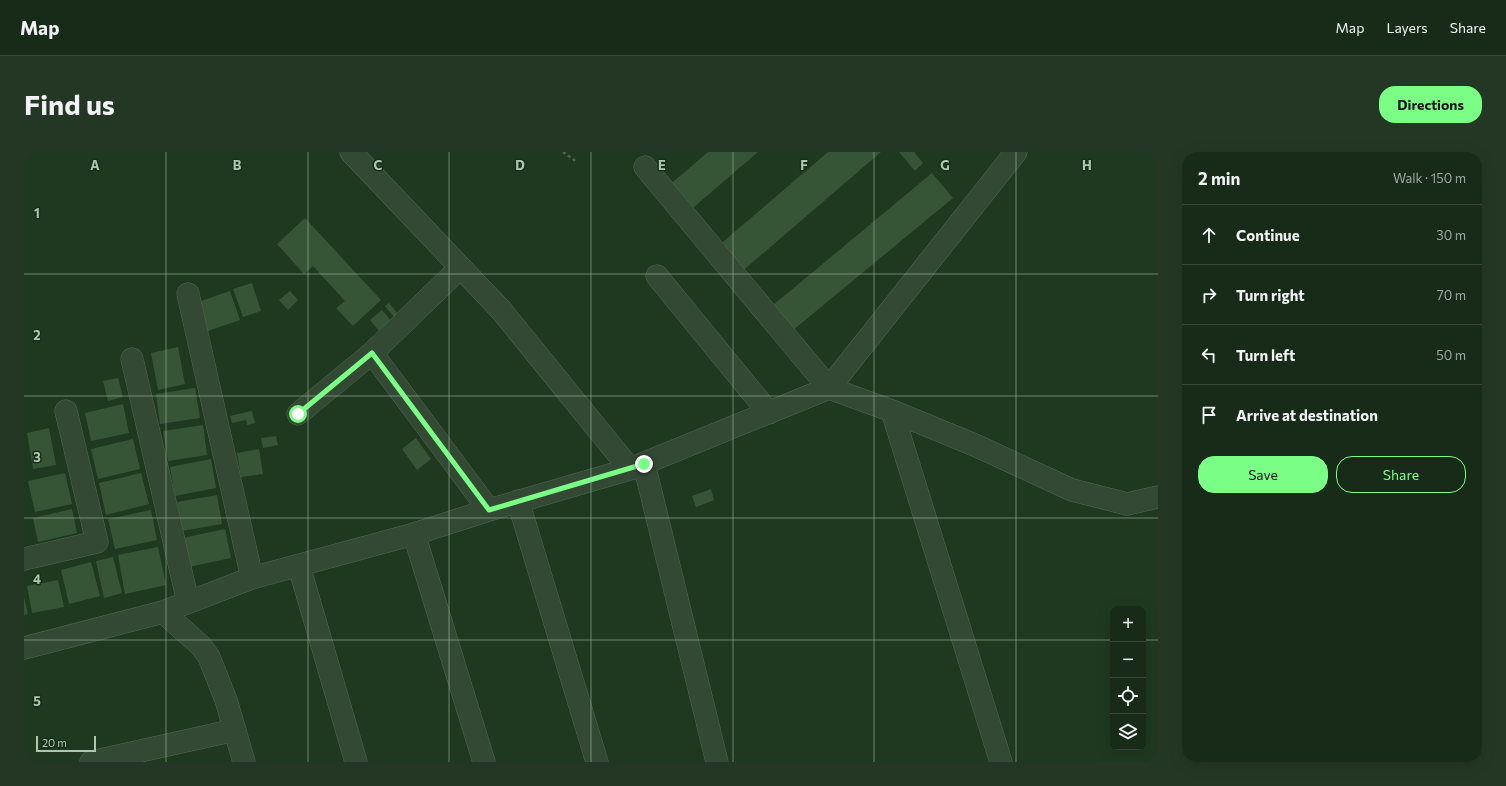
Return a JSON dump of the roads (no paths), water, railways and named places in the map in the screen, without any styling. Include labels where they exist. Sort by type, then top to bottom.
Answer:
[{"type":"street","points":[[350,152],[501,310],[637,467],[717,762]]},
{"type":"street","points":[[24,648],[163,612],[252,578],[414,534],[518,501],[637,467],[830,388],[1016,152]]},
{"type":"street","points":[[645,167],[830,388],[892,411],[977,446],[1072,490],[1127,504],[1158,497]]},
{"type":"street","points":[[298,414],[372,353],[460,268]]},
{"type":"street","points":[[657,276],[769,413]]},
{"type":"street","points":[[188,294],[252,578]]},
{"type":"street","points":[[372,353],[489,510]]},
{"type":"street","points":[[132,360],[188,602]]},
{"type":"street","points":[[25,554],[97,542],[66,411]]},
{"type":"street","points":[[892,411],[1001,762]]},
{"type":"street","points":[[518,501],[597,762]]},
{"type":"street","points":[[414,534],[484,762]]},
{"type":"street","points":[[299,566],[356,762]]},
{"type":"street","points":[[163,612],[201,646],[210,657],[226,700],[244,762]]},
{"type":"street","points":[[91,762],[235,730]]}]
